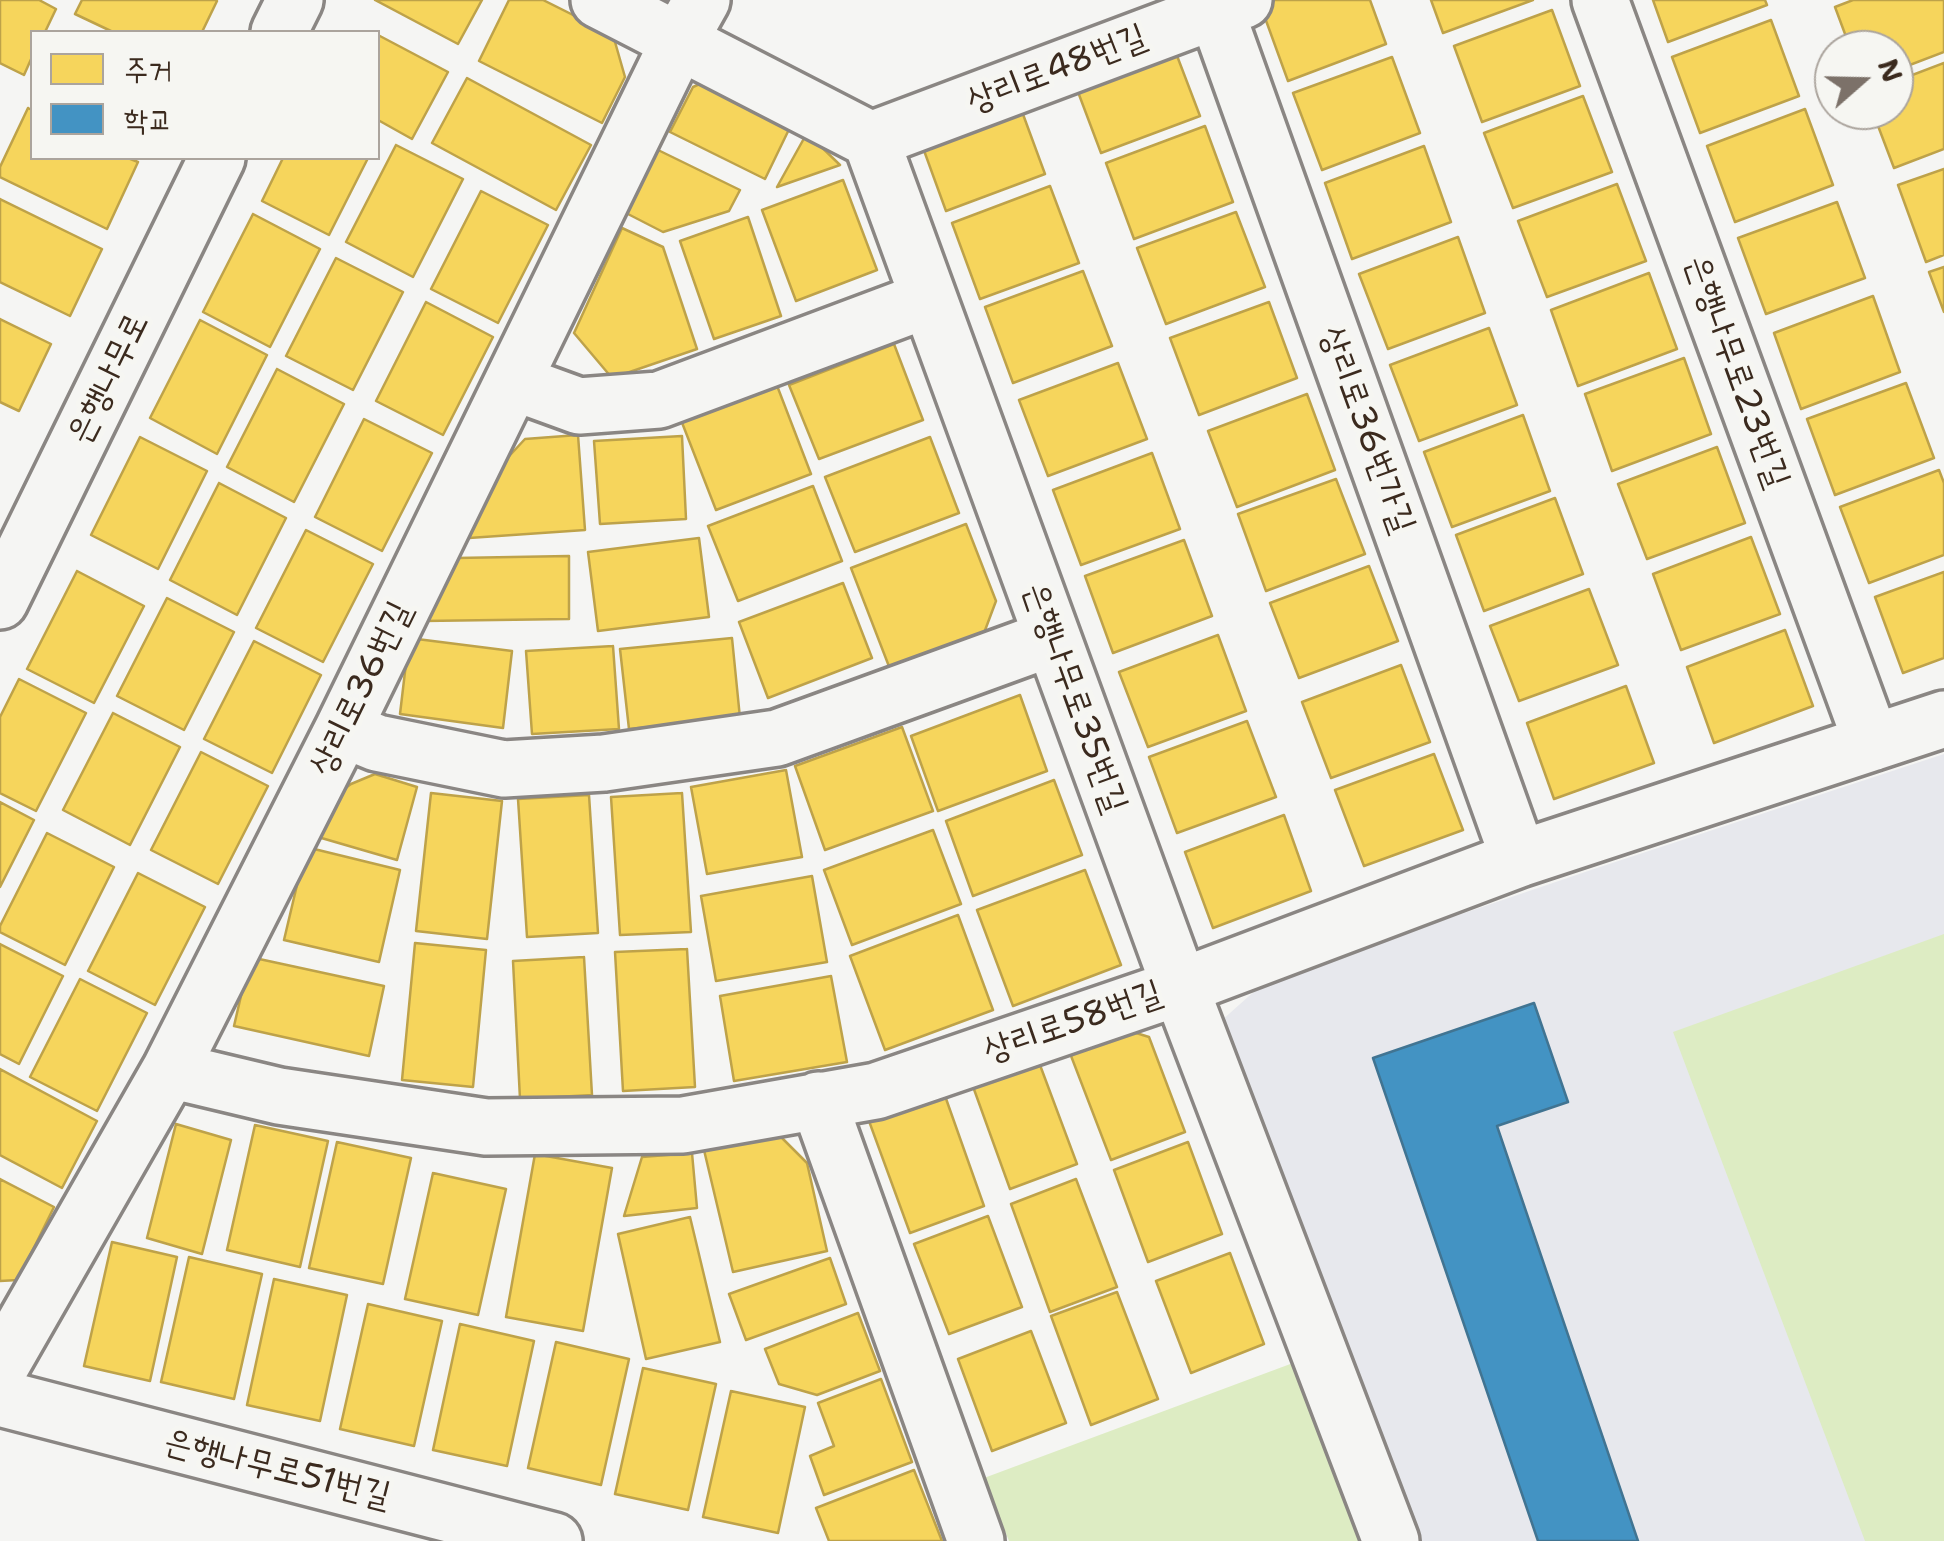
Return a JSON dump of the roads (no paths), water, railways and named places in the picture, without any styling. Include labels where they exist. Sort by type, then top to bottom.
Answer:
[{"type":"street","points":[[280,30],[294,0]]},
{"type":"street","points":[[599,0],[690,20],[871,140]]},
{"type":"street","name":"은행나무로23번길","points":[[1600,0],[1872,743]]},
{"type":"street","name":"상리로48번길","points":[[871,140],[1224,3]]},
{"type":"street","name":"상리로36번가길","points":[[1224,3],[1519,860]]},
{"type":"street","name":"상리로36번길","points":[[0,1367],[170,1070],[343,729],[690,20]]},
{"type":"street","name":"은행나무로35번길","points":[[871,140],[1180,987],[1391,1541]]},
{"type":"street","name":"은행나무로","points":[[0,601],[217,160]]},
{"type":"street","points":[[513,382],[579,406],[659,400],[929,299]]},
{"type":"street","points":[[343,729],[377,744],[504,769],[604,763],[777,738],[1052,638]]},
{"type":"street","name":"상리로58번길","points":[[170,1070],[279,1096],[486,1128],[683,1125],[876,1090],[1180,987],[1519,860],[1944,720]]},
{"type":"street","points":[[818,1100],[976,1541]]},
{"type":"street","name":"은행나무로51번길","points":[[0,1398],[554,1541]]}]
